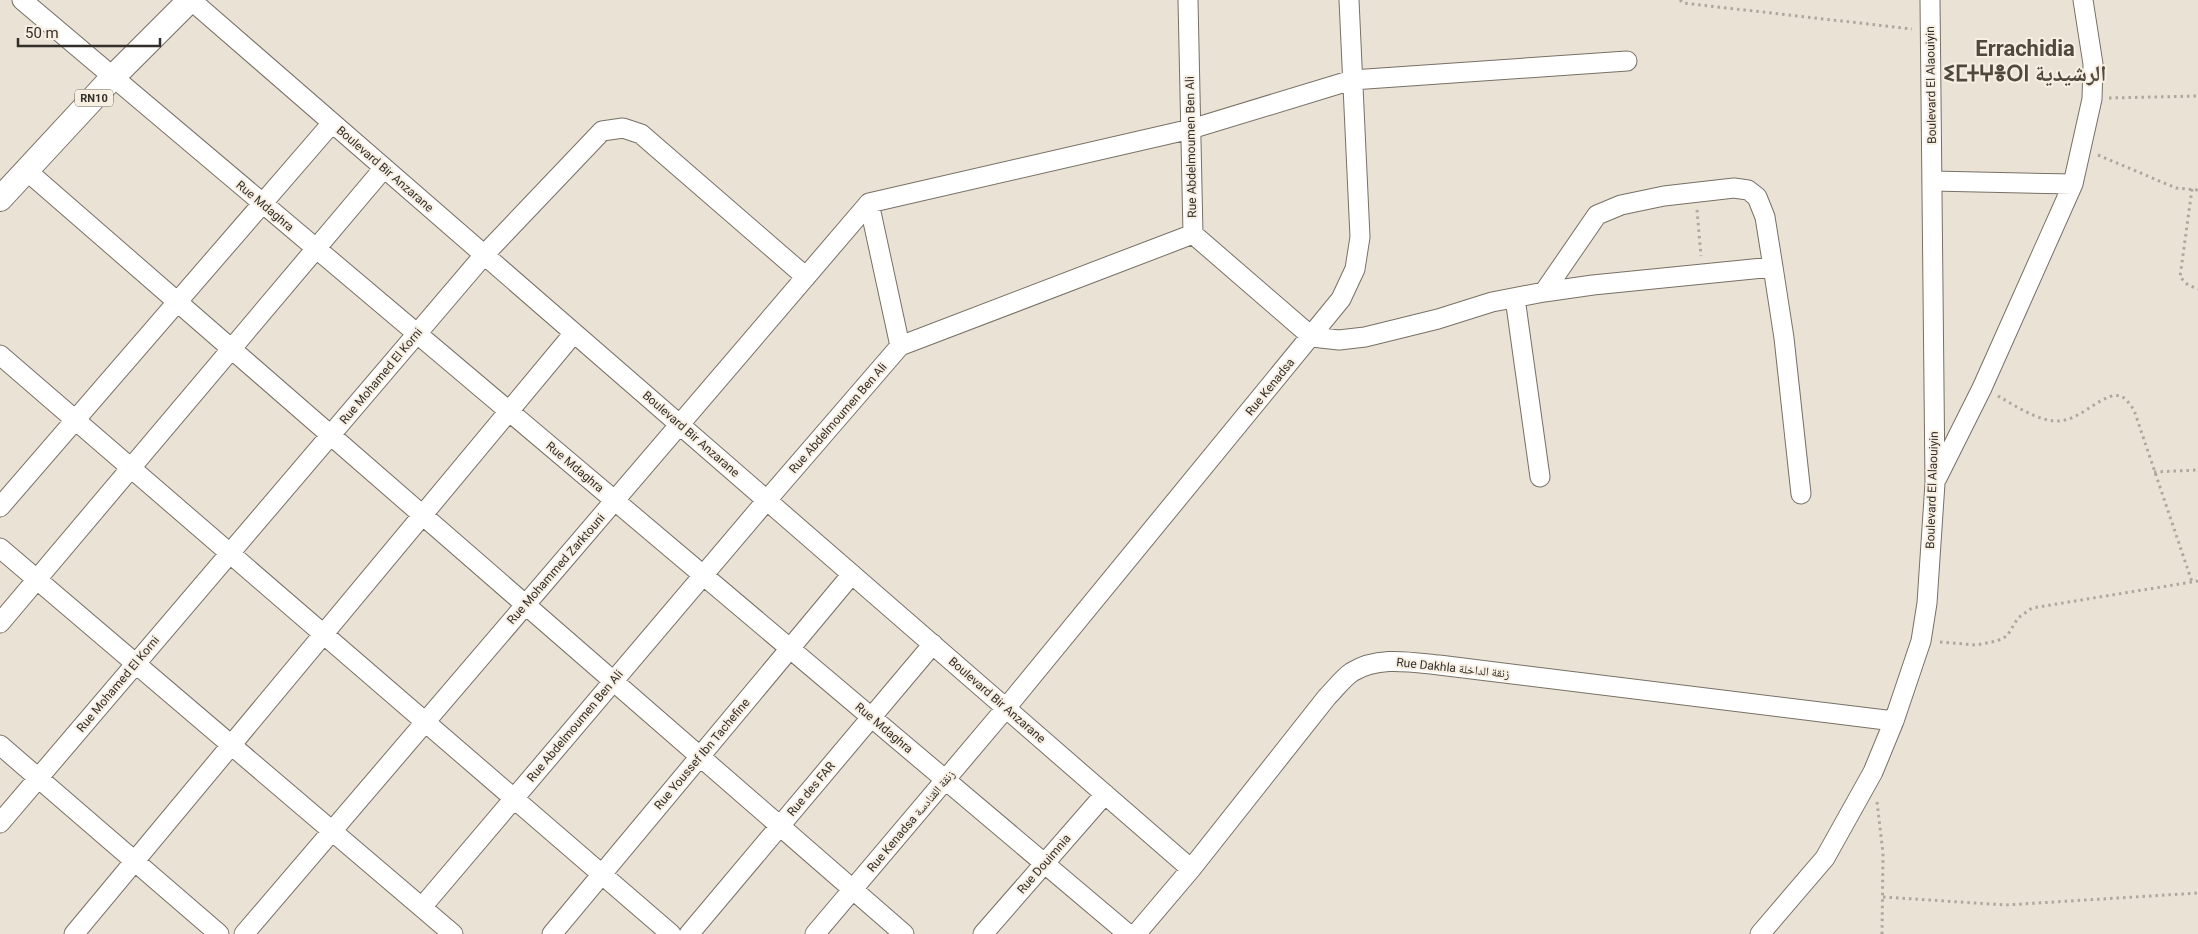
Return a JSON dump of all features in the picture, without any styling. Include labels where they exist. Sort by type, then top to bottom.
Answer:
[{"type":"main road","name":"RN10","points":[[0,199],[113,78],[190,0]]},
{"type":"street","name":"Rue Mdaghra","points":[[22,0],[1128,934]]},
{"type":"street","name":"Boulevard Bir Anzarane","points":[[190,0],[1191,869]]},
{"type":"street","name":"Rue Abdelmoumen Ben Ali","points":[[422,907],[900,346],[1193,234],[1188,0]]},
{"type":"street","name":"Rue Kenadsa","points":[[1006,708],[1312,337],[1341,299],[1355,269],[1360,237],[1349,0]]},
{"type":"street","name":"Boulevard El Alaouiyin","points":[[1760,934],[1826,858],[1873,772],[1894,721],[1922,641],[1927,603],[1935,483],[1930,0]]},
{"type":"street","points":[[1935,483],[1982,388],[2074,184],[2092,99],[2093,64],[2083,0]]},
{"type":"street","points":[[900,346],[869,203],[1191,129],[1352,80],[1627,61]]},
{"type":"street","points":[[0,507],[332,123]]},
{"type":"street","name":"Rue Mohamed El Korni","points":[[0,823],[484,255],[602,131],[623,128],[641,134],[806,277]]},
{"type":"street","points":[[0,623],[384,168]]},
{"type":"street","points":[[27,172],[904,934]]},
{"type":"street","points":[[1932,181],[2074,184]]},
{"type":"street","points":[[1544,292],[1598,215],[1621,205],[1696,192],[1734,188],[1748,190],[1757,197],[1765,217],[1784,338],[1801,494]]},
{"type":"street","name":"Rue Mohammed Zarktouni","points":[[244,934],[869,203]]},
{"type":"street","points":[[1193,234],[1312,337],[1339,340],[1365,336],[1544,292],[1593,285],[1773,267]]},
{"type":"street","points":[[1515,298],[1540,477]]},
{"type":"street","points":[[74,934],[574,333]]},
{"type":"street","points":[[0,355],[671,934]]},
{"type":"street","points":[[0,548],[454,934]]},
{"type":"street","name":"Rue Youssef Ibn Tachefine","points":[[552,934],[852,574]]},
{"type":"street","name":"Rue des FAR","points":[[689,934],[933,644]]},
{"type":"street","name":"Rue Dakhla زنقة الداخلة","points":[[1136,934],[1191,869],[1327,697],[1350,673],[1372,662],[1439,665],[1894,721]]},
{"type":"street","name":"Rue Kenadsa زنقة القنادسة","points":[[815,934],[1006,708]]},
{"type":"street","points":[[0,745],[219,934]]},
{"type":"street","name":"Rue Douimnia","points":[[983,934],[1105,794]]},
{"type":"path","points":[[1680,0],[1683,3],[1930,31]]},
{"type":"path","points":[[2092,99],[2198,96]]},
{"type":"path","points":[[2082,148],[2132,171],[2176,188],[2198,190]]},
{"type":"path","points":[[2192,189],[2180,277],[2188,285],[2198,289]]},
{"type":"path","points":[[1696,192],[1702,274]]},
{"type":"path","points":[[1982,388],[2034,415],[2058,421],[2076,418],[2105,397],[2115,394],[2123,398],[2134,410],[2192,582]]},
{"type":"path","points":[[2154,472],[2198,470]]},
{"type":"path","points":[[1922,641],[1976,645],[1997,641],[2007,636],[2018,618],[2032,608],[2198,581]]},
{"type":"path","points":[[1873,772],[1883,854],[1882,934]]},
{"type":"path","points":[[1882,897],[2006,905],[2198,893]]},
{"type":"district","name":"Errachidia ⵉⵎⵜⵖⴻⵔⵏ الرشيدية","points":[[2025,60]]}]
